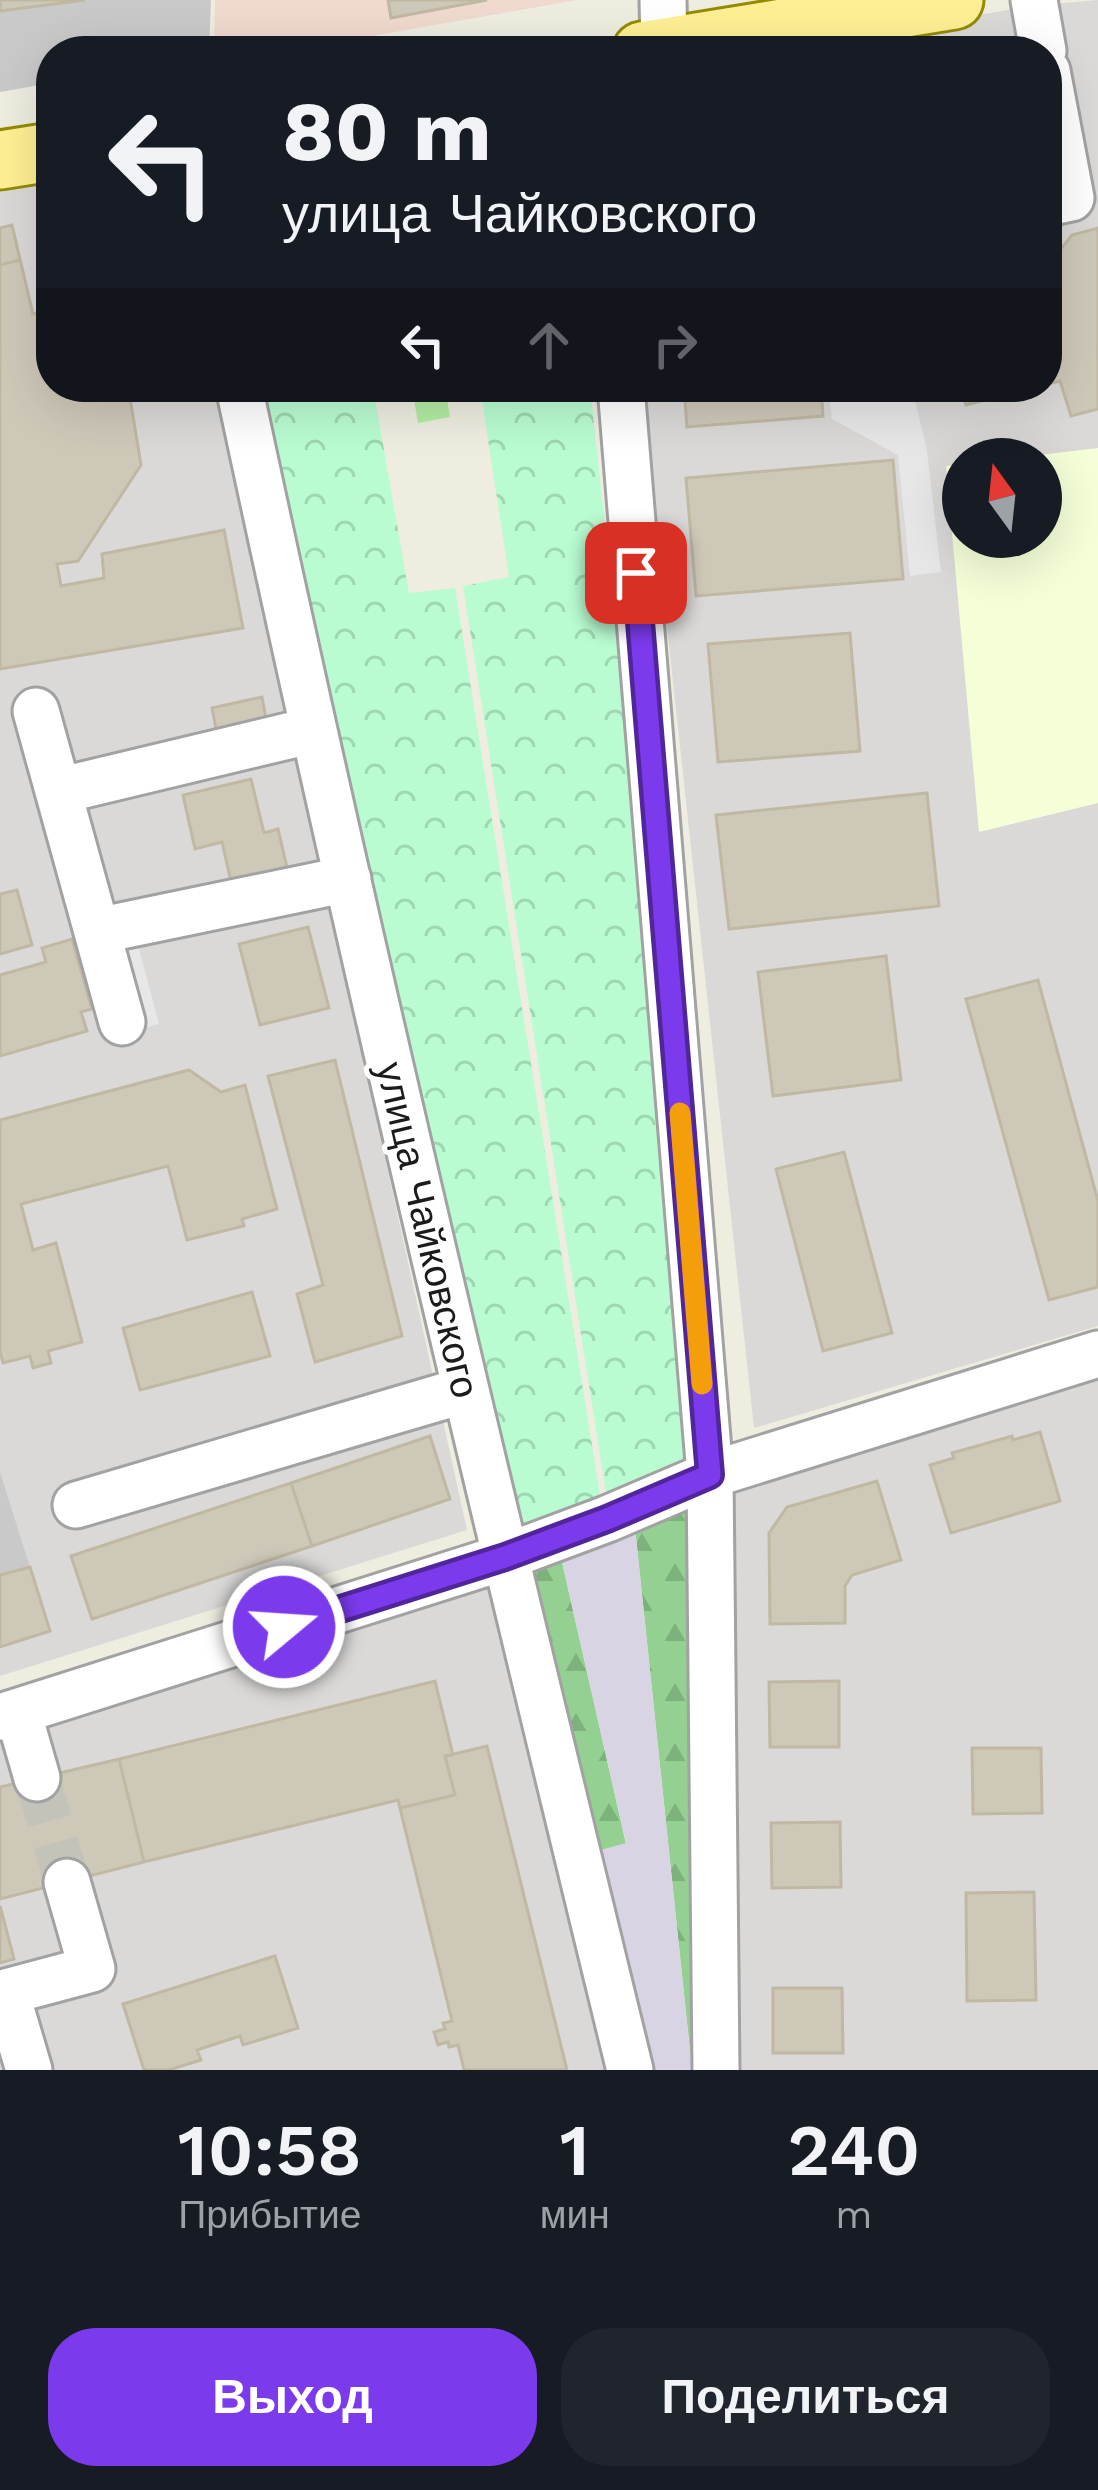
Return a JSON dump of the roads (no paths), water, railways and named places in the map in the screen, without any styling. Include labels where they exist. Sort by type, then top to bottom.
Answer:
[{"type":"main road","points":[[656,33],[954,0]]},
{"type":"main road","points":[[0,160],[36,154]]},
{"type":"street","points":[[1034,0],[1040,36]]},
{"type":"street","points":[[1062,150],[1071,198],[1062,200]]},
{"type":"street","name":"улица Чайковского","points":[[242,402],[465,1390],[630,2070]]},
{"type":"street","points":[[622,402],[710,1475],[716,2070]]},
{"type":"street","points":[[36,711],[122,1022]]},
{"type":"street","points":[[58,791],[314,730]]},
{"type":"street","points":[[97,931],[348,880]]},
{"type":"street","points":[[37,1778],[9,1714],[505,1557],[710,1475],[1098,1354]]},
{"type":"street","points":[[76,1505],[465,1390]]},
{"type":"street","points":[[29,2070],[6,1992],[92,1969],[67,1882]]},
{"type":"tunnel","points":[[37,1778],[67,1882]]}]
